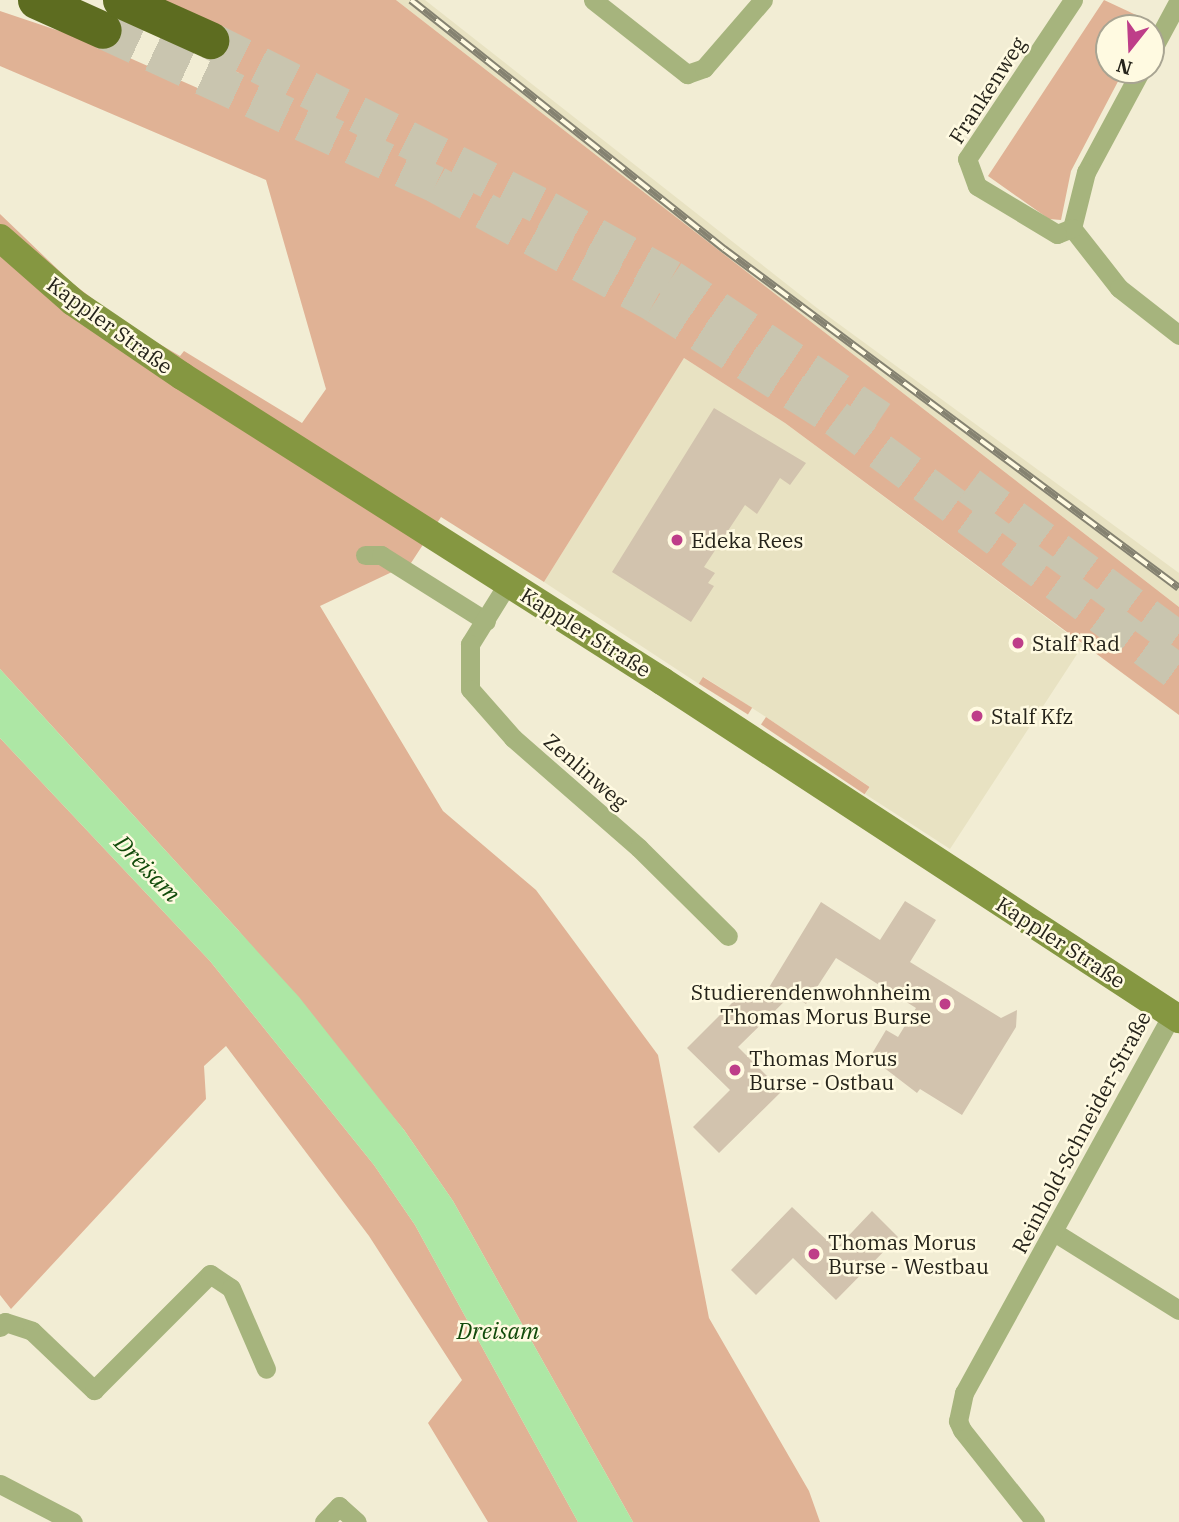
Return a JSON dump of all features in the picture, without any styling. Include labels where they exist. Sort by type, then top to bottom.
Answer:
[{"type":"highway","points":[[36,0],[112,15],[209,40]]},
{"type":"street","points":[[593,0],[687,74],[704,68],[763,0]]},
{"type":"street","name":"Frankenweg","points":[[1065,231],[977,186],[967,159],[1073,0]]},
{"type":"street","points":[[1165,19],[1172,2]]},
{"type":"street","points":[[1133,84],[1086,172],[1065,231],[1119,288],[1179,335]]},
{"type":"street","name":"Kappler Straße","points":[[0,238],[126,339],[508,583],[1175,1017]]},
{"type":"street","points":[[365,555],[381,555],[486,621]]},
{"type":"street","name":"Zenlinweg","points":[[508,583],[470,644],[466,672],[484,710],[639,848],[728,936]]},
{"type":"street","name":"Reinhold-Schneider-Straße","points":[[1035,1522],[958,1421],[964,1393],[1175,1017]]},
{"type":"street","points":[[1054,1232],[1179,1310]]},
{"type":"street","points":[[0,1327],[5,1322],[32,1331],[94,1390],[210,1274],[230,1288],[266,1369]]},
{"type":"street","points":[[0,1484],[73,1522]]},
{"type":"street","points":[[324,1522],[339,1506],[357,1522]]},
{"type":"shaded area","points":[[156,0],[396,0],[1179,607],[1179,715],[785,423],[684,358],[544,582],[441,517],[411,563],[320,606],[443,811],[536,890],[658,1055],[709,1318],[809,1491],[820,1522],[633,1522],[453,1201],[404,1130],[238,930],[0,669],[0,214],[72,283],[127,325],[180,356],[184,351],[302,423],[326,389],[266,180],[0,66],[0,11],[98,44],[227,101],[239,73],[202,56]]},
{"type":"shaded area","points":[[396,0],[425,0],[817,308],[1179,573],[1179,607]]},
{"type":"shaded area","points":[[1104,0],[1134,14],[1095,14],[1095,84],[1117,84],[1071,171],[1061,220],[1049,219],[988,176]]},
{"type":"shaded area","points":[[684,358],[785,423],[1083,645],[950,849],[865,794],[870,787],[766,717],[704,677],[699,684],[544,582]]},
{"type":"shaded area","points":[[703,677],[752,708],[748,715],[699,684]]},
{"type":"shaded area","points":[[766,717],[870,787],[865,794],[761,724]]},
{"type":"shaded area","points":[[0,738],[210,961],[374,1165],[415,1225],[578,1522],[488,1522],[428,1423],[462,1380],[369,1236],[226,1046],[204,1066],[206,1099],[11,1309],[0,1295]]},
{"type":"water","name":"Dreisam","points":[[0,669],[299,997],[404,1130],[453,1201],[633,1522],[578,1522],[415,1225],[374,1165],[210,961],[0,738]]},
{"type":"building","name":"Edeka Rees","points":[[714,408],[806,463],[790,485],[780,478],[757,514],[745,505],[704,567],[715,573],[708,583],[714,586],[691,622],[612,572]]},
{"type":"building","points":[[905,901],[936,920],[910,962],[1001,1018],[1017,1010],[1016,1027],[962,1115],[920,1089],[917,1093],[870,1057],[886,1030],[898,1037],[916,1008],[836,958],[806,1004],[792,994],[738,1047],[782,1091],[719,1153],[693,1127],[730,1090],[687,1048],[749,986],[762,999],[821,902],[880,940]]},
{"type":"building","name":"Thomas Morus Burse - Westbau","points":[[792,1207],[836,1249],[872,1211],[898,1237],[836,1300],[793,1258],[756,1295],[731,1270]]},
{"type":"tunnel","points":[[103,30],[436,184],[654,303],[836,418],[1179,673]]},
{"type":"tunnel","points":[[210,40],[547,209],[671,278],[880,419]]},
{"type":"tunnel","points":[[969,485],[1179,640]]},
{"type":"railway","points":[[411,0],[724,249],[1179,588]]},
{"type":"place","name":"Edeka Rees","points":[[677,540]]},
{"type":"place","name":"Stalf Rad","points":[[1018,643]]},
{"type":"place","name":"Stalf Kfz","points":[[977,716]]},
{"type":"place","name":"Studierendenwohnheim Thomas Morus Burse","points":[[945,1004]]},
{"type":"place","name":"Thomas Morus Burse - Ostbau","points":[[735,1070]]},
{"type":"place","name":"Thomas Morus Burse - Westbau","points":[[814,1254]]}]
